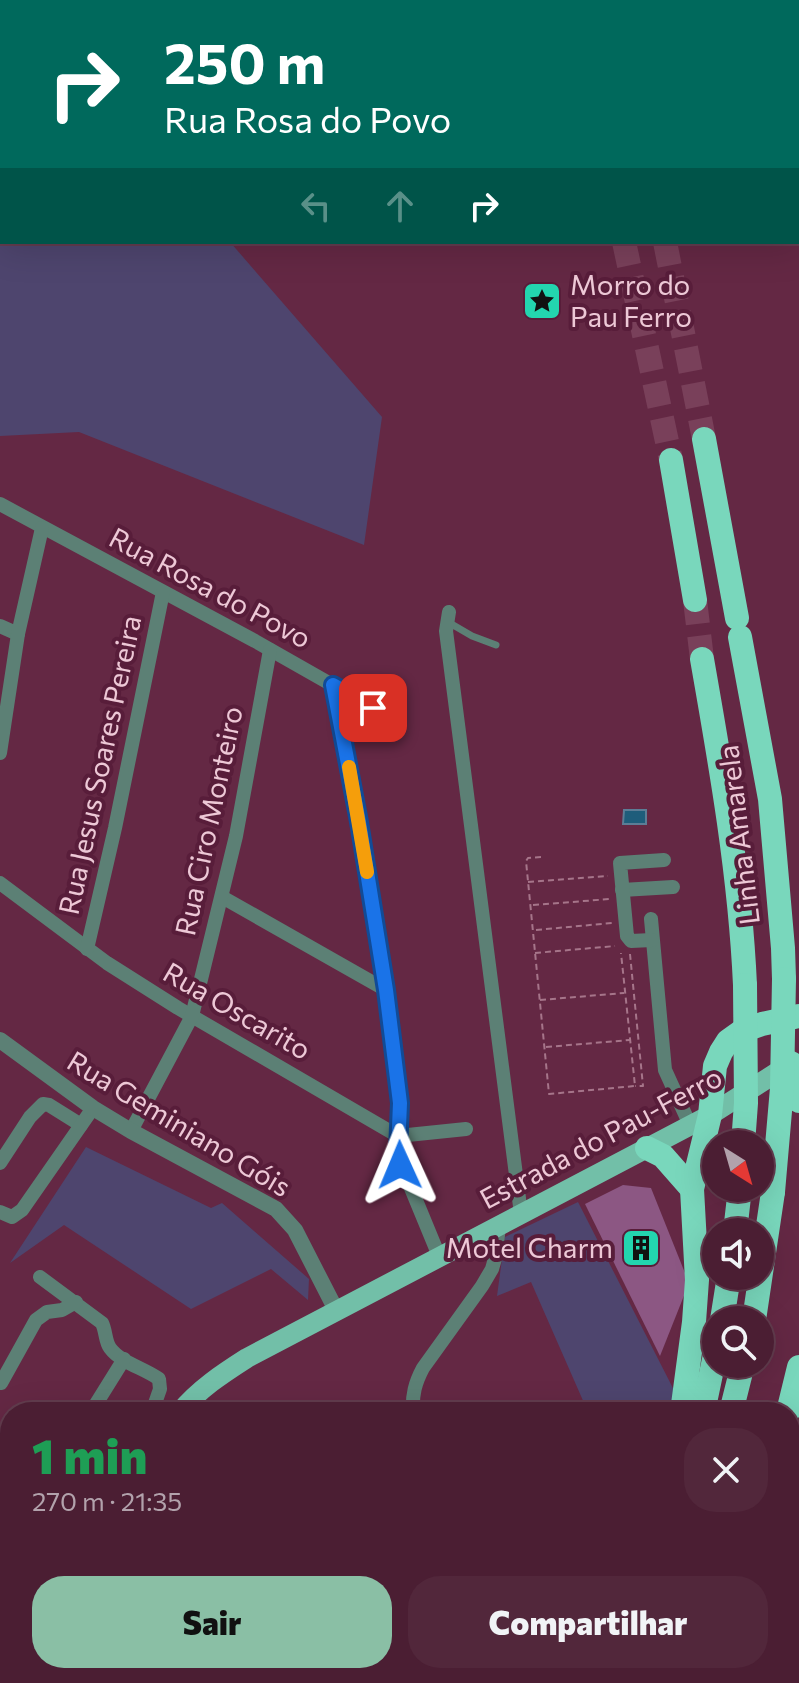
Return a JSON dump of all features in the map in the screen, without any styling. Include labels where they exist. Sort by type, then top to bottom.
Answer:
[{"type":"highway","name":"Linha Amarela","points":[[704,439],[770,799],[783,948],[782,1088],[773,1192],[756,1306]]},
{"type":"highway","points":[[671,460],[695,600]]},
{"type":"highway","name":"Linha Amarela","points":[[702,659],[726,798],[740,910],[745,985],[744,1130]]},
{"type":"highway","points":[[683,1402],[697,1280],[692,1189],[700,1120],[715,1066],[728,1041],[742,1031],[799,1016]]},
{"type":"highway","points":[[796,1060],[799,1101]]},
{"type":"highway","points":[[647,1148],[663,1156],[692,1189]]},
{"type":"highway","points":[[790,1402],[799,1367]]},
{"type":"highway","points":[[705,1402],[710,1378]]},
{"type":"highway","points":[[734,1402],[740,1378]]},
{"type":"main road","name":"Estrada do Pau-Ferro","points":[[188,1402],[215,1378],[268,1346],[700,1120],[796,1060]]},
{"type":"street","name":"Rua Rosa do Povo","points":[[0,504],[394,720]]},
{"type":"street","points":[[0,753],[18,634],[42,528]]},
{"type":"street","name":"Rua Jesus Soares Pereira","points":[[87,949],[163,592]]},
{"type":"street","points":[[448,617],[446,631],[521,1214]]},
{"type":"street","points":[[0,626],[18,634]]},
{"type":"street","name":"Rua Ciro Monteiro","points":[[131,1131],[192,1016],[236,836],[270,650]]},
{"type":"street","points":[[333,685],[386,990],[400,1103],[400,1165],[439,1256]]},
{"type":"street","points":[[652,940],[628,940],[620,863],[664,860]]},
{"type":"street","name":"Rua Oscarito","points":[[0,883],[107,963],[398,1136]]},
{"type":"street","points":[[623,894],[673,887]]},
{"type":"street","points":[[222,897],[386,990]]},
{"type":"street","points":[[651,919],[665,1070],[700,1120]]},
{"type":"street","name":"Rua Geminiano Góis","points":[[0,1040],[93,1108],[276,1209],[295,1230],[336,1310]]},
{"type":"street","points":[[0,1163],[30,1117],[43,1104],[81,1125]]},
{"type":"street","points":[[0,1212],[12,1217],[22,1210],[93,1108]]},
{"type":"street","points":[[398,1136],[466,1129]]},
{"type":"street","points":[[412,1402],[416,1382],[423,1368],[492,1269],[499,1225]]},
{"type":"street","points":[[40,1277],[102,1323],[109,1347],[159,1379],[160,1389],[155,1402]]},
{"type":"street","points":[[1,1383],[36,1320],[47,1312],[62,1310],[76,1302]]},
{"type":"street","points":[[97,1402],[124,1359]]},
{"type":"lane","points":[[448,617],[472,636],[496,645]]},
{"type":"path","points":[[541,857],[526,859],[549,1094],[643,1086],[630,949]]},
{"type":"path","points":[[528,882],[614,875]]},
{"type":"path","points":[[530,905],[623,894]]},
{"type":"path","points":[[536,930],[626,922]]},
{"type":"path","points":[[535,953],[621,948],[635,1086]]},
{"type":"path","points":[[540,1000],[625,993]]},
{"type":"path","points":[[544,1047],[630,1040]]},
{"type":"shaded area","points":[[0,244],[232,244],[382,417],[364,545],[79,432],[0,436]]},
{"type":"shaded area","points":[[86,1147],[211,1208],[222,1203],[309,1279],[308,1300],[271,1269],[191,1309],[64,1225],[10,1263]]},
{"type":"shaded area","points":[[578,1202],[678,1398],[676,1402],[584,1402],[531,1282],[497,1296],[505,1237]]},
{"type":"water","points":[[624,810],[646,810],[646,824],[623,824]]},
{"type":"building","name":"Motel Charm","points":[[623,1185],[651,1188],[689,1283],[660,1356],[585,1204]]},
{"type":"tunnel","points":[[624,244],[671,460]]},
{"type":"tunnel","points":[[665,244],[704,439]]},
{"type":"tunnel","points":[[695,600],[702,659]]},
{"type":"slow traffic","points":[[349,767],[367,872]]},
{"type":"place","name":"Morro do Pau Ferro","points":[[542,301]]},
{"type":"place","name":"Motel Charm","points":[[641,1248]]},
{"type":"route","points":[[373,708],[333,685],[386,990],[400,1103],[400,1165]]}]
